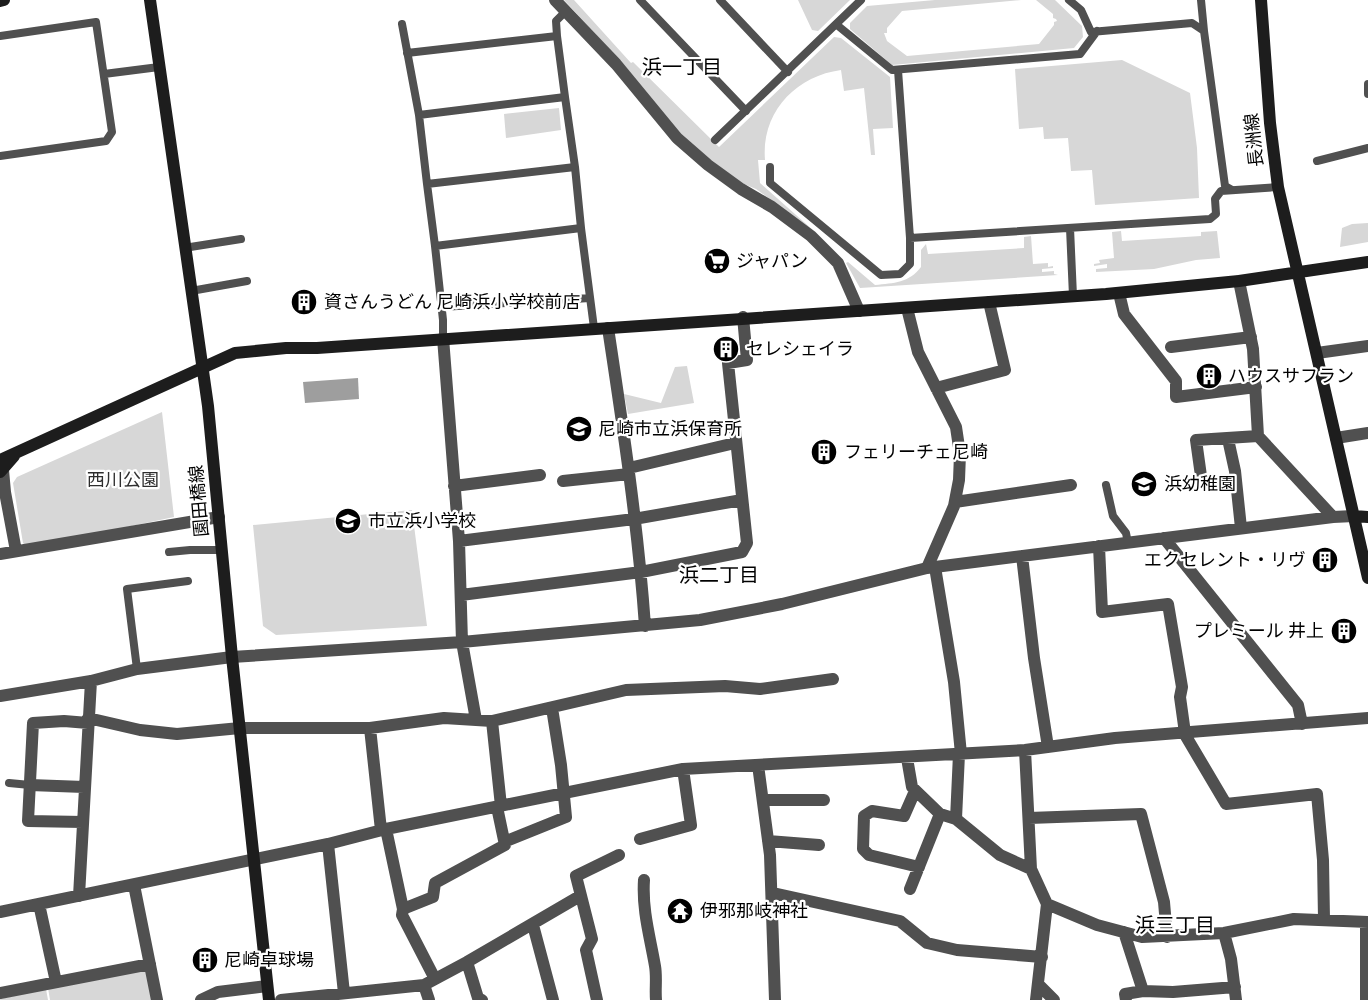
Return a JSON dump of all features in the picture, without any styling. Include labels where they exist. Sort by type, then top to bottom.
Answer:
[{"type":"street","name":"園田橋線","points":[[150,0],[208,406],[269,1000]]},
{"type":"street","points":[[555,0],[615,64],[677,138],[708,165],[811,236],[838,263],[859,311]]},
{"type":"street","name":"長洲線","points":[[1261,0],[1270,123],[1278,187],[1368,578]]},
{"type":"street","points":[[16,551],[1,467],[17,453],[235,353],[1073,296],[1239,282],[1368,262]]},
{"type":"street","points":[[1239,282],[1251,337],[1258,436],[1333,517]]},
{"type":"street","points":[[1119,292],[1124,314],[1176,381],[1176,397],[1256,387]]},
{"type":"street","points":[[936,388],[1005,370],[989,302]]},
{"type":"street","points":[[907,308],[918,352],[958,434],[960,473],[955,502],[931,567],[954,682],[960,754],[956,819]]},
{"type":"street","points":[[461,595],[641,572],[742,552],[747,543],[728,363],[747,360],[743,318]]},
{"type":"street","points":[[608,328],[629,471],[645,626]]},
{"type":"street","points":[[1171,347],[1251,337]]},
{"type":"street","points":[[442,338],[459,541],[462,642],[476,720]]},
{"type":"street","points":[[1317,352],[1368,346]]},
{"type":"street","points":[[1336,438],[1368,433]]},
{"type":"street","points":[[1201,476],[1196,440],[1258,436]]},
{"type":"street","points":[[1228,439],[1241,528]]},
{"type":"street","points":[[563,482],[629,471],[735,443]]},
{"type":"street","points":[[454,486],[540,476]]},
{"type":"street","points":[[955,502],[1071,485]]},
{"type":"street","points":[[459,541],[634,519],[742,500]]},
{"type":"street","points":[[0,554],[219,517]]},
{"type":"street","points":[[0,696],[91,681],[137,669],[232,657],[462,642],[700,620],[782,604],[931,567],[1333,517],[1368,517]]},
{"type":"street","points":[[1164,538],[1298,705],[1302,724]]},
{"type":"street","points":[[1099,546],[1102,612],[1168,604],[1182,687],[1180,698],[1184,733],[1226,804],[1317,794],[1323,860],[1324,919]]},
{"type":"street","points":[[1022,556],[1034,658],[1048,747]]},
{"type":"street","points":[[83,822],[28,821],[33,723],[64,720],[88,721],[177,734],[240,728],[370,728],[444,718],[492,721],[626,690],[725,686],[760,689],[833,679]]},
{"type":"street","points":[[79,896],[91,681]]},
{"type":"street","points":[[504,842],[566,817],[552,708]]},
{"type":"street","points":[[0,912],[134,885],[255,857],[328,844],[384,829],[683,769],[1025,750],[1115,738],[1368,718]]},
{"type":"street","points":[[403,909],[433,897],[435,883],[505,845],[499,807],[492,721]]},
{"type":"street","points":[[370,728],[384,829],[403,909],[402,915],[429,982],[429,1000]]},
{"type":"street","points":[[1025,750],[1031,869],[1047,904],[1036,1000]]},
{"type":"street","points":[[907,758],[909,779],[915,791],[939,814],[956,819],[1000,855],[1031,869]]},
{"type":"street","points":[[758,765],[773,893],[775,1000]]},
{"type":"street","points":[[640,839],[691,825],[683,769]]},
{"type":"street","points":[[30,785],[84,787]]},
{"type":"street","points":[[915,791],[904,816],[872,811],[864,816],[863,849],[869,855],[919,867]]},
{"type":"street","points":[[763,800],[824,800]]},
{"type":"street","points":[[910,889],[939,814]]},
{"type":"street","points":[[1029,818],[1141,814],[1164,902],[1167,937]]},
{"type":"street","points":[[768,841],[819,845]]},
{"type":"street","points":[[328,844],[344,993]]},
{"type":"street","points":[[597,1000],[586,950],[591,939],[576,876],[619,855]]},
{"type":"street","points":[[644,880],[643,895],[655,969],[656,1000]]},
{"type":"street","points":[[134,885],[157,1000]]},
{"type":"street","points":[[773,893],[900,921],[927,942],[957,950],[1042,957]]},
{"type":"street","points":[[281,1000],[324,998],[344,993],[377,995],[429,982],[533,925],[580,896]]},
{"type":"street","points":[[39,904],[56,982]]},
{"type":"street","points":[[1047,904],[1097,925],[1142,938],[1224,933],[1294,919],[1367,922],[1366,1000]]},
{"type":"street","points":[[533,925],[553,1000]]},
{"type":"street","points":[[1124,932],[1143,991]]},
{"type":"street","points":[[1224,933],[1236,1000]]},
{"type":"street","points":[[467,962],[478,998],[482,1000]]},
{"type":"street","points":[[0,993],[150,964]]},
{"type":"street","points":[[1039,985],[1054,1000]]},
{"type":"street","points":[[201,1000],[218,992],[267,986]]},
{"type":"street","points":[[1126,1000],[1125,994],[1143,991],[1173,992],[1234,987]]},
{"type":"lane","points":[[640,0],[746,111]]},
{"type":"lane","points":[[720,0],[788,72]]},
{"type":"lane","points":[[715,140],[861,0]]},
{"type":"lane","points":[[1069,0],[1077,3],[1091,32],[1192,23],[1204,31]]},
{"type":"lane","points":[[1201,0],[1225,186],[1232,190]]},
{"type":"lane","points":[[566,11],[556,21],[557,36],[594,328]]},
{"type":"lane","points":[[0,36],[96,22],[112,132],[106,141],[0,156]]},
{"type":"lane","points":[[402,24],[419,115],[442,307],[442,338]]},
{"type":"lane","points":[[837,25],[892,70],[1080,54],[1097,31]]},
{"type":"lane","points":[[407,53],[557,36]]},
{"type":"lane","points":[[104,74],[159,67]]},
{"type":"lane","points":[[770,167],[770,183],[881,275],[900,274],[910,264],[910,238],[898,70]]},
{"type":"lane","points":[[1368,84],[1368,94]]},
{"type":"lane","points":[[419,115],[565,97]]},
{"type":"lane","points":[[1317,161],[1368,148]]},
{"type":"lane","points":[[427,184],[575,167]]},
{"type":"lane","points":[[910,238],[1210,219],[1216,214],[1215,199],[1221,191],[1278,187]]},
{"type":"lane","points":[[435,246],[581,228]]},
{"type":"lane","points":[[1070,228],[1073,296]]},
{"type":"lane","points":[[184,248],[241,239]]},
{"type":"lane","points":[[191,291],[248,281]]},
{"type":"lane","points":[[442,307],[590,298]]},
{"type":"lane","points":[[1106,485],[1113,516],[1126,533],[1128,543]]},
{"type":"lane","points":[[169,552],[222,550]]},
{"type":"lane","points":[[137,669],[127,589],[188,581]]},
{"type":"lane","points":[[9,783],[30,785]]},
{"type":"green space","points":[[564,0],[574,0],[631,63],[633,62],[719,147],[834,37],[841,38],[890,77],[893,128],[873,129],[875,155],[871,155],[864,88],[844,91],[841,70],[810,80],[796,88],[775,112],[765,143],[765,160],[758,160],[760,183],[814,231],[756,189],[739,182],[680,135],[625,66]]},
{"type":"green space","points":[[798,0],[850,0],[818,31],[812,30]]},
{"type":"green space","points":[[935,0],[1021,0],[902,11],[887,28],[887,33],[884,33],[887,41],[907,56],[1039,44],[1057,21],[1053,18],[1053,14],[1036,0],[1055,0],[1082,26],[1083,37],[1074,48],[892,65],[850,29],[850,23],[867,6]]},
{"type":"green space","points":[[1122,60],[1190,93],[1197,148],[1199,198],[1095,205],[1092,170],[1071,171],[1068,138],[1044,139],[1043,127],[1019,129],[1015,69]]},
{"type":"green space","points":[[559,108],[561,130],[506,138],[504,114]]},
{"type":"green space","points":[[1368,223],[1368,242],[1340,247],[1342,228],[1352,224]]},
{"type":"green space","points":[[1121,231],[1122,241],[1201,236],[1201,232],[1217,231],[1220,258],[1196,260],[1154,269],[1096,272],[1096,269],[1107,268],[1107,264],[1094,266],[1100,263],[1099,260],[1114,258],[1112,232]]},
{"type":"green space","points":[[1031,236],[1033,264],[1048,263],[1048,267],[1053,266],[1053,268],[1042,269],[1042,272],[1054,271],[1054,274],[1058,275],[860,288],[846,263],[848,262],[875,285],[889,284],[906,279],[921,267],[921,250],[926,244],[928,254],[1024,248],[1024,237]]},
{"type":"green space","points":[[687,366],[694,403],[628,414],[624,394],[661,403],[675,367]]},
{"type":"green space","name":"西川公園","points":[[162,412],[174,517],[42,545],[23,543],[13,483],[17,477]]},
{"type":"green space","points":[[412,510],[427,626],[276,635],[263,626],[253,525]]},
{"type":"green space","points":[[143,969],[147,973],[153,1000],[50,1000],[48,988]]},
{"type":"green space","points":[[46,989],[48,1000],[0,1000],[0,999]]},
{"type":"shaded area","points":[[358,378],[359,399],[305,403],[303,382]]},
{"type":"place","name":"ジャパン","points":[[717,261]]},
{"type":"place","name":"資さんうどん 尼崎浜小学校前店","points":[[304,302]]},
{"type":"place","name":"セレシェイラ","points":[[726,349]]},
{"type":"place","name":"ハウスサフラン","points":[[1209,376]]},
{"type":"place","name":"尼崎市立浜保育所","points":[[579,429]]},
{"type":"place","name":"フェリーチェ尼崎","points":[[824,452]]},
{"type":"place","name":"浜幼稚園","points":[[1144,484]]},
{"type":"place","name":"市立浜小学校","points":[[348,521]]},
{"type":"place","name":"エクセレント・リヴ","points":[[1325,560]]},
{"type":"place","name":"プレミール 井上","points":[[1344,631]]},
{"type":"place","name":"伊邪那岐神社","points":[[680,911]]},
{"type":"place","name":"尼崎卓球場","points":[[205,960]]},
{"type":"district","name":"浜一丁目","points":[[682,67]]},
{"type":"district","name":"浜二丁目","points":[[719,575]]},
{"type":"district","name":"浜三丁目","points":[[1175,925]]}]
